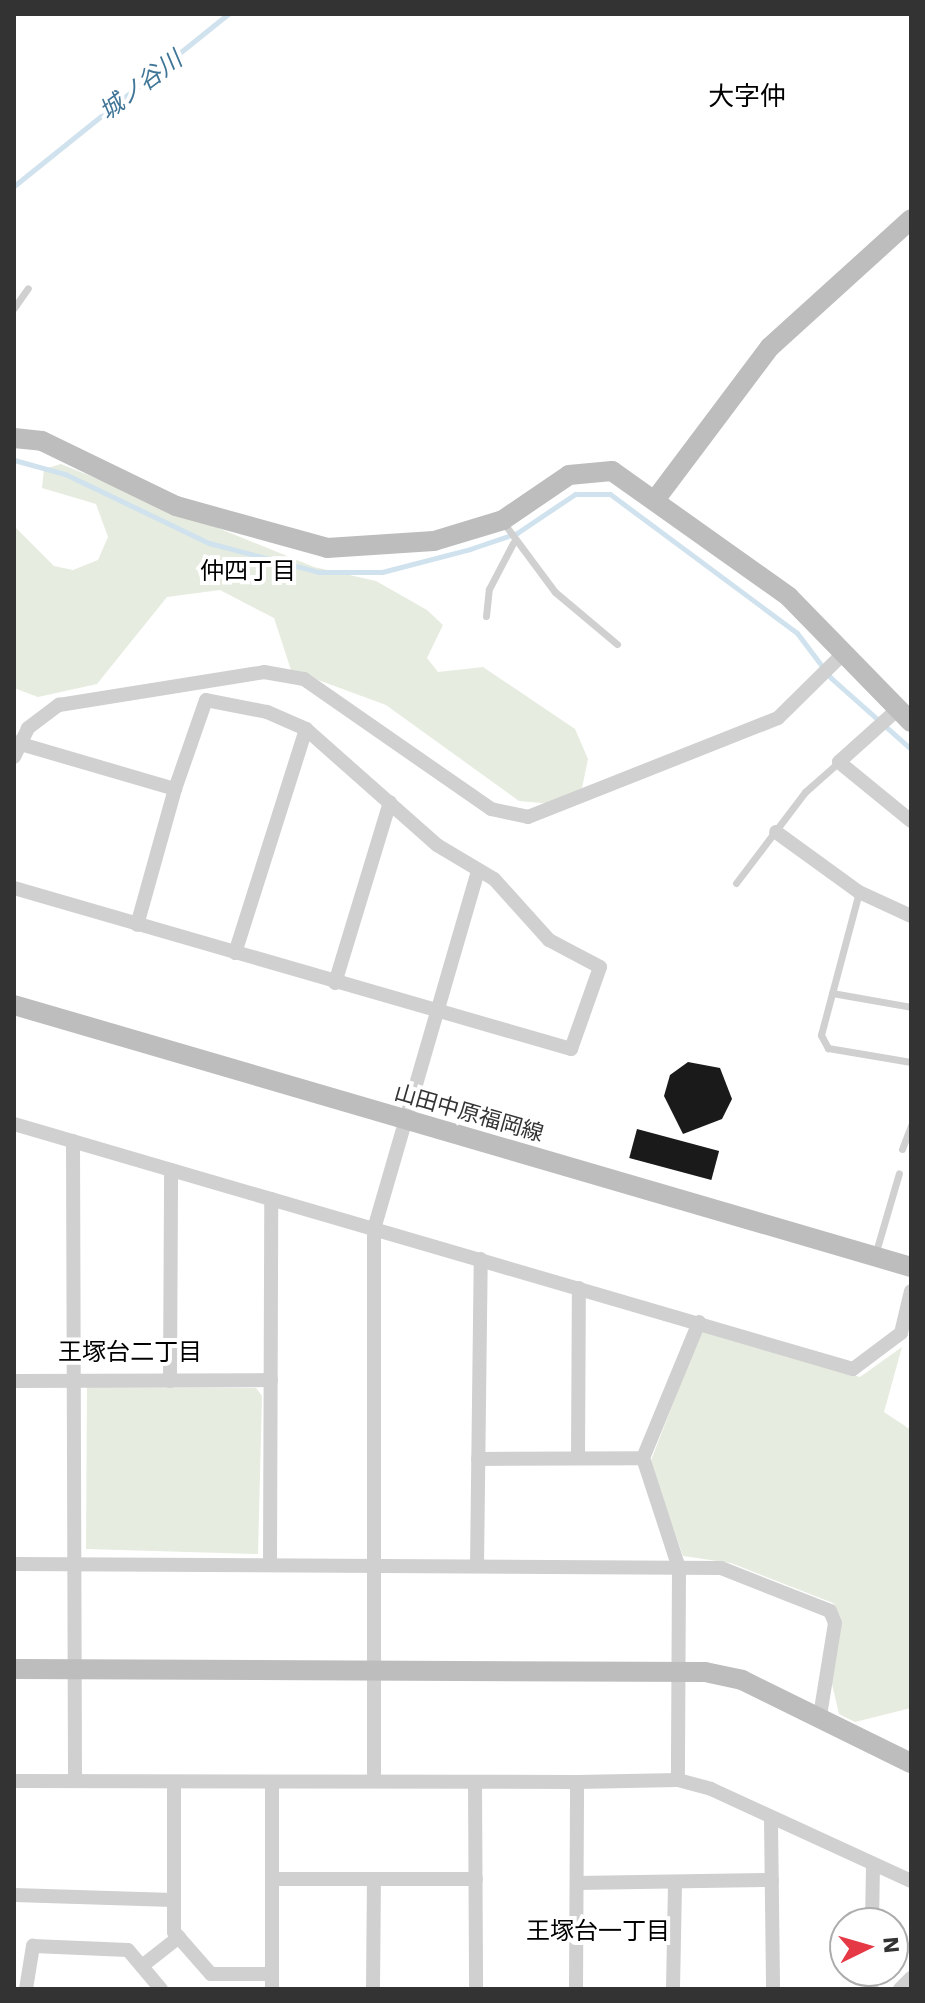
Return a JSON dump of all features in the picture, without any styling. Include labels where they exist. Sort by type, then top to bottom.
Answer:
[{"type":"street","points":[[655,500],[770,347],[911,219]]},
{"type":"street","points":[[14,438],[42,441],[176,506],[327,548],[434,541],[503,520],[569,475],[593,468],[655,500],[789,597],[904,716],[839,762],[911,821]]},
{"type":"street","points":[[15,748],[59,705],[264,672],[304,679],[491,809],[528,817],[778,718],[845,652]]},
{"type":"street","points":[[14,888],[137,925],[335,983],[571,1049],[600,967],[549,940],[494,879],[477,875],[306,729],[267,712],[206,700],[175,789],[137,925]]},
{"type":"street","points":[[235,953],[306,729]]},
{"type":"street","points":[[15,748],[175,789]]},
{"type":"street","points":[[335,983],[390,802]]},
{"type":"street","points":[[776,832],[859,892],[911,916]]},
{"type":"street","points":[[374,1781],[377,1669],[374,1229],[477,875]]},
{"type":"street","name":"山田中原福岡線","points":[[14,1005],[911,1267]]},
{"type":"street","points":[[14,1124],[853,1369],[901,1333],[911,1291]]},
{"type":"street","points":[[73,1141],[75,1781]]},
{"type":"street","points":[[170,1381],[171,1170]]},
{"type":"street","points":[[270,1564],[271,1199]]},
{"type":"street","points":[[477,1566],[481,1259]]},
{"type":"street","points":[[578,1458],[579,1288]]},
{"type":"street","points":[[678,1780],[679,1568],[643,1458],[699,1322]]},
{"type":"street","points":[[14,1381],[271,1380]]},
{"type":"street","points":[[478,1459],[643,1458]]},
{"type":"street","points":[[14,1564],[721,1568],[830,1611],[835,1623],[820,1716]]},
{"type":"street","points":[[14,1669],[678,1671],[742,1680],[911,1763]]},
{"type":"street","points":[[14,1781],[678,1780],[873,1868],[911,1881]]},
{"type":"street","points":[[174,1782],[173,1900],[179,1937],[211,1974],[272,1982],[272,1782]]},
{"type":"street","points":[[475,1782],[476,1989]]},
{"type":"street","points":[[576,1989],[577,1782]]},
{"type":"street","points":[[771,1820],[773,1989]]},
{"type":"street","points":[[872,1907],[873,1868]]},
{"type":"street","points":[[272,1879],[476,1879]]},
{"type":"street","points":[[373,1989],[374,1879]]},
{"type":"street","points":[[577,1883],[772,1880]]},
{"type":"street","points":[[673,1989],[675,1882]]},
{"type":"street","points":[[14,1895],[173,1900]]},
{"type":"street","points":[[142,1966],[179,1937]]},
{"type":"street","points":[[26,1989],[33,1946],[128,1950],[161,1989]]},
{"type":"street","points":[[900,1989],[911,1978]]},
{"type":"lane","points":[[14,308],[28,288]]},
{"type":"lane","points":[[503,520],[513,543],[576,614],[617,644]]},
{"type":"lane","points":[[486,616],[489,589],[513,543]]},
{"type":"lane","points":[[736,883],[776,832],[839,762]]},
{"type":"lane","points":[[859,892],[821,1035],[828,1048],[911,1062]]},
{"type":"lane","points":[[832,993],[911,1007]]},
{"type":"lane","points":[[902,1149],[911,1126]]},
{"type":"lane","points":[[875,1257],[899,1173]]},
{"type":"shaded area","points":[[61,464],[314,567],[376,581],[427,610],[443,625],[427,658],[438,672],[483,667],[575,729],[588,759],[582,788],[553,804],[519,801],[386,705],[291,670],[274,618],[220,590],[167,597],[97,684],[38,697],[14,688],[14,526],[54,566],[73,570],[98,560],[108,537],[96,504],[42,488],[44,469]]},
{"type":"shaded area","points":[[701,1331],[860,1377],[902,1347],[884,1412],[911,1430],[911,1708],[855,1722],[839,1714],[829,1671],[841,1619],[833,1603],[731,1563],[683,1556],[650,1463]]},
{"type":"shaded area","points":[[87,1387],[256,1388],[262,1396],[258,1554],[86,1549]]},
{"type":"building","points":[[688,1062],[720,1068],[732,1099],[722,1119],[683,1134],[664,1096],[670,1075]]},
{"type":"building","points":[[637,1129],[719,1151],[711,1180],[629,1158]]},
{"type":"waterway","name":"城ノ谷川","points":[[14,186],[228,14]]},
{"type":"waterway","points":[[14,460],[65,474],[209,543],[319,572],[382,572],[470,549],[517,533],[575,494],[610,494],[797,633],[831,678],[911,749]]},
{"type":"district","name":"大字仲","points":[[747,97]]},
{"type":"district","name":"仲四丁目","points":[[248,572]]},
{"type":"district","name":"王塚台二丁目","points":[[130,1353]]},
{"type":"district","name":"王塚台一丁目","points":[[598,1932]]}]
